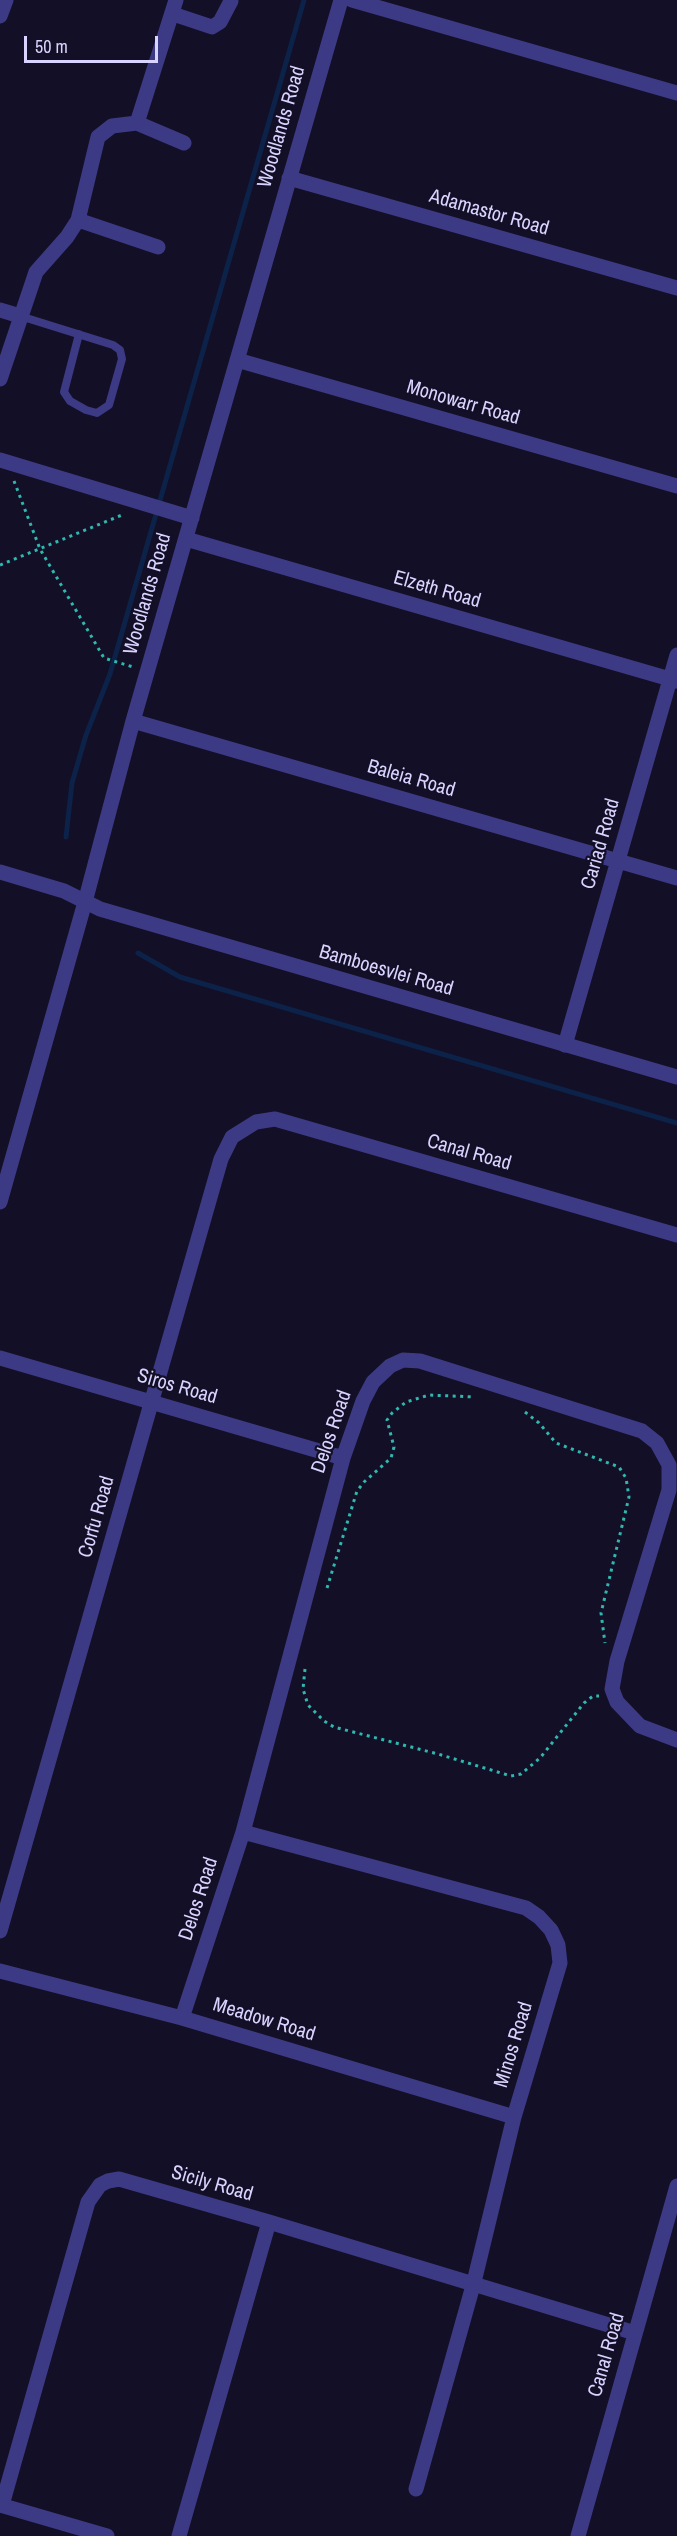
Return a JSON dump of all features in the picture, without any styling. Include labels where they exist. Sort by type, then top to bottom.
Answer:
[{"type":"street","points":[[0,16],[6,0]]},
{"type":"street","name":"Woodlands Road","points":[[0,1202],[85,902],[133,721],[341,0]]},
{"type":"street","points":[[352,0],[677,93]]},
{"type":"street","points":[[137,123],[175,7],[212,27],[220,22],[231,1]]},
{"type":"street","points":[[0,379],[36,272],[67,237],[78,220],[98,137],[112,126],[137,123],[184,142]]},
{"type":"street","name":"Adamastor Road","points":[[289,178],[677,288]]},
{"type":"street","points":[[78,220],[158,247]]},
{"type":"street","points":[[0,310],[20,316]]},
{"type":"street","name":"Monowarr Road","points":[[237,360],[677,486]]},
{"type":"street","points":[[3,461],[192,518]]},
{"type":"street","name":"Elzeth Road","points":[[186,539],[674,680]]},
{"type":"street","name":"Cariad Road","points":[[565,1045],[674,680],[677,655]]},
{"type":"street","name":"Baleia Road","points":[[133,721],[677,878]]},
{"type":"street","name":"Bamboesvlei Road","points":[[0,872],[64,891],[100,909],[677,1077]]},
{"type":"street","name":"Canal Road","points":[[249,1125],[275,1119],[677,1235]]},
{"type":"street","name":"Corfu Road","points":[[0,1931],[221,1159],[232,1137],[249,1125]]},
{"type":"street","name":"Siros Road","points":[[0,1358],[343,1458]]},
{"type":"street","name":"Delos Road","points":[[182,2018],[243,1832],[343,1458],[363,1401],[373,1382],[390,1366],[403,1360],[420,1361],[618,1422],[642,1431],[657,1443],[669,1465],[669,1490],[617,1660],[612,1689],[616,1699]]},
{"type":"street","points":[[616,1699],[640,1726],[677,1740]]},
{"type":"street","name":"Minos Road","points":[[243,1832],[526,1908],[539,1917],[551,1930],[558,1945],[560,1963],[514,2117],[474,2282],[416,2489]]},
{"type":"street","name":"Meadow Road","points":[[0,1971],[182,2018],[514,2117]]},
{"type":"street","name":"Sicily Road","points":[[1,2505],[88,2202],[100,2185],[119,2179],[474,2282],[635,2333]]},
{"type":"street","name":"Canal Road","points":[[578,2536],[677,2186]]},
{"type":"street","points":[[179,2536],[269,2222]]},
{"type":"street","points":[[1,2505],[107,2536]]},
{"type":"lane","points":[[20,316],[79,334],[113,345],[120,350],[122,359],[109,405],[97,413],[86,410],[70,400],[64,392],[79,334]]},
{"type":"path","points":[[3,461],[40,549],[104,658],[124,664]]},
{"type":"path","points":[[0,565],[146,505]]},
{"type":"path","points":[[326,1592],[357,1491],[391,1458],[394,1448],[387,1420],[392,1413],[406,1402],[429,1395],[473,1397],[483,1400]]},
{"type":"path","points":[[524,1412],[539,1423],[556,1443],[619,1467],[626,1478],[629,1497],[601,1612],[605,1643]]},
{"type":"path","points":[[305,1667],[303,1689],[308,1705],[324,1721],[334,1727],[511,1776],[521,1774],[540,1758],[593,1696],[616,1699]]},
{"type":"waterway","points":[[66,837],[72,783],[86,735],[110,674],[304,0]]},
{"type":"waterway","points":[[138,953],[180,977],[677,1123]]}]
